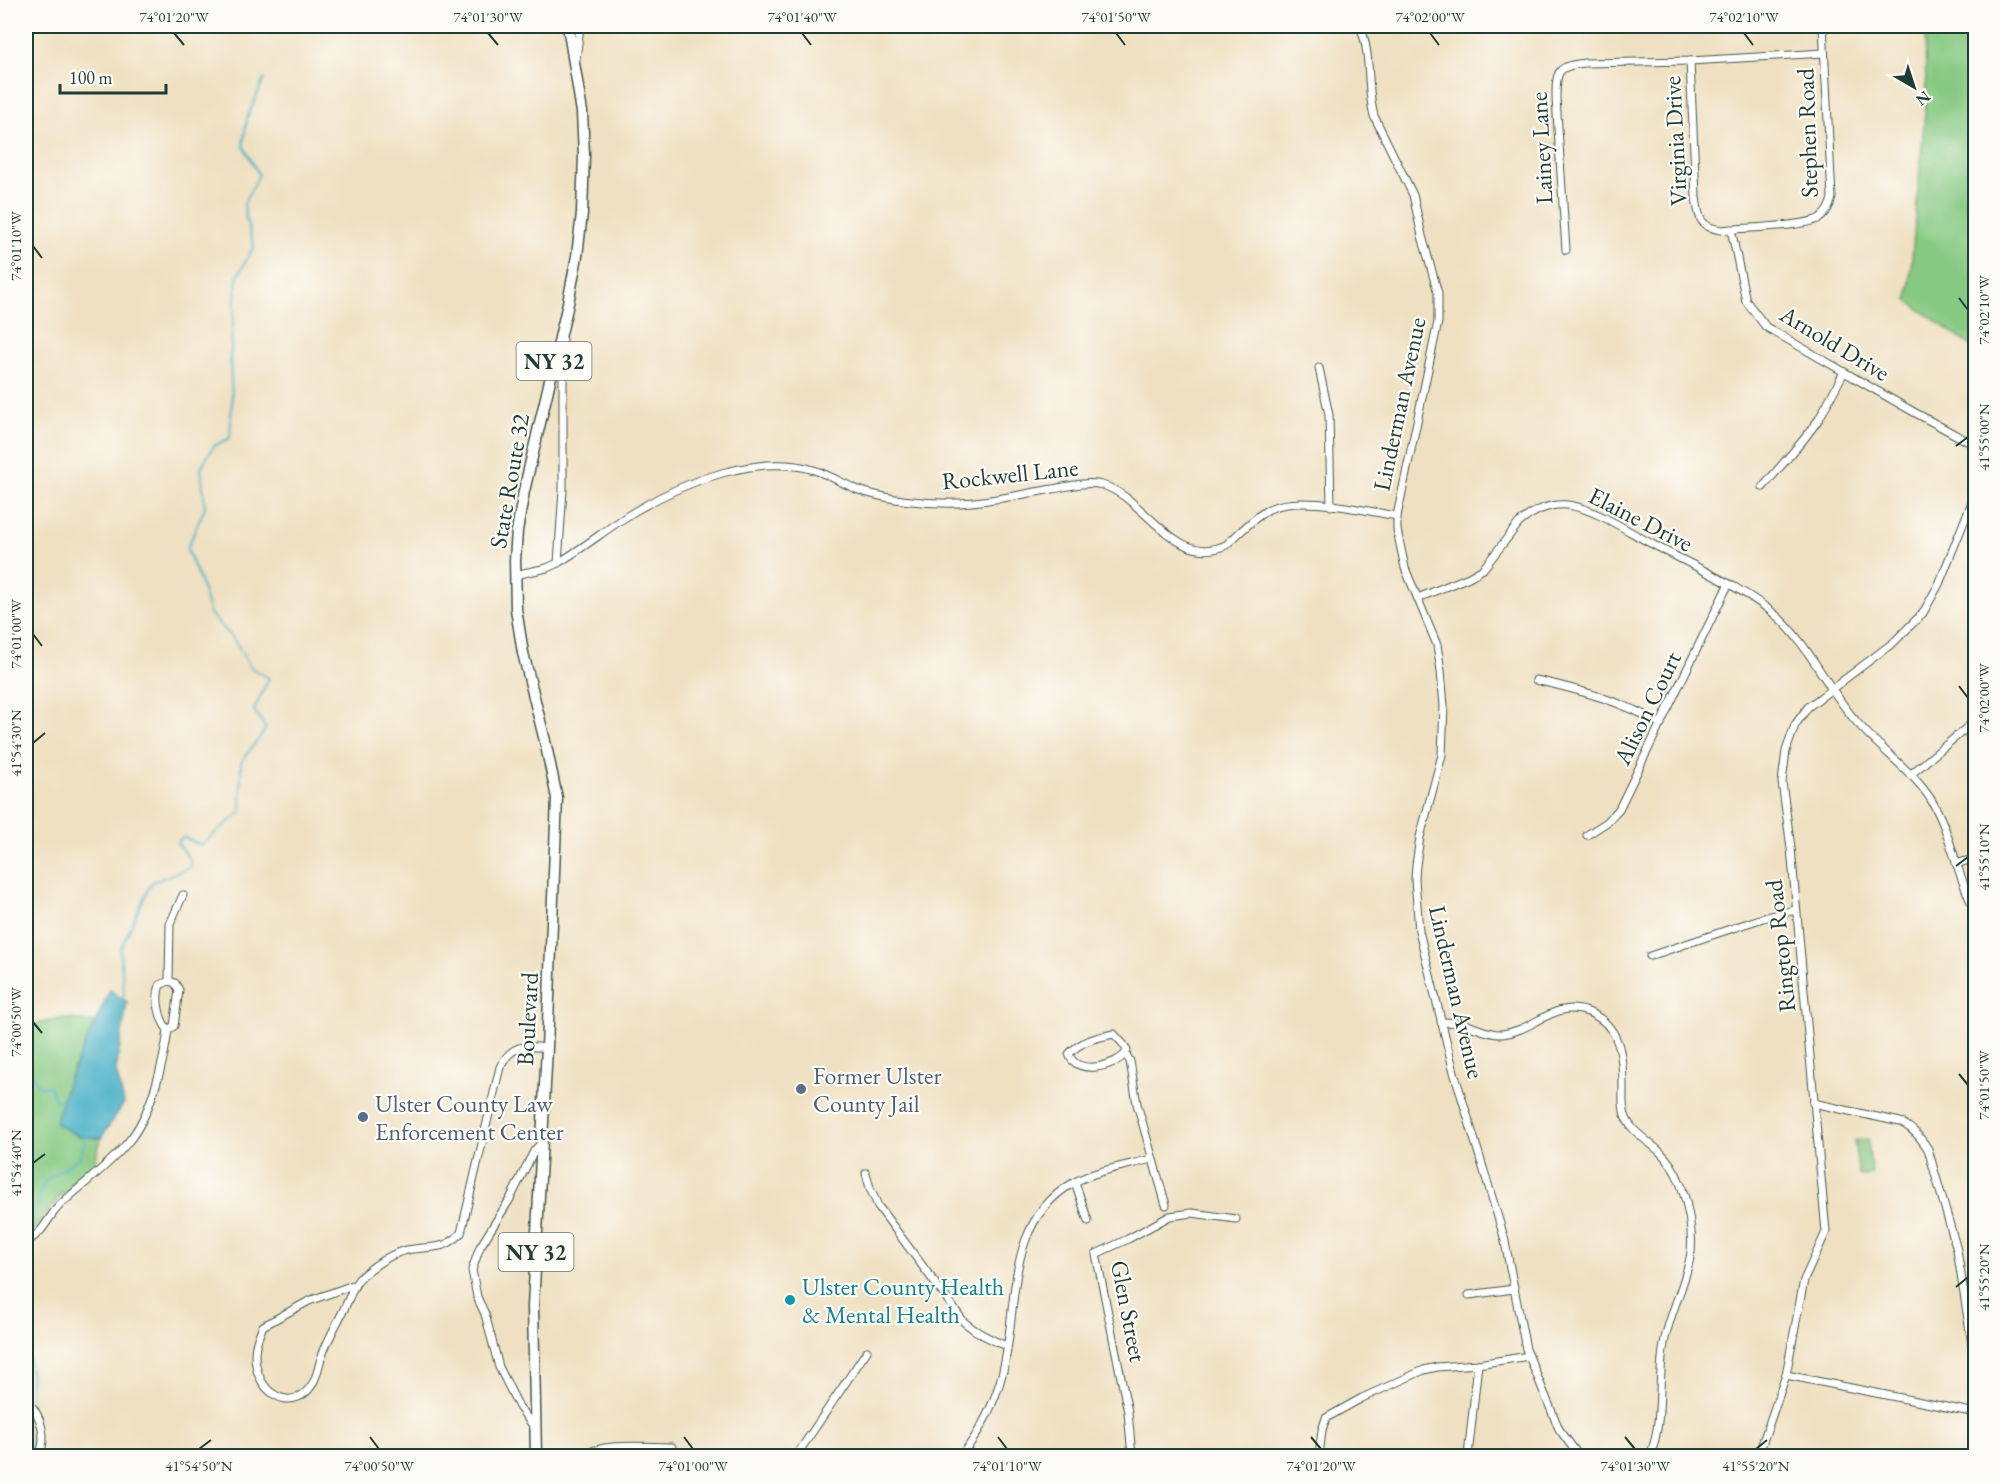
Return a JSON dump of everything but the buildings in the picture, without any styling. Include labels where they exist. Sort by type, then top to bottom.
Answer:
[{"type":"main road","name":"State Route 32","points":[[534,694],[523,653],[516,609],[517,531],[524,491],[563,326],[577,256],[582,213],[584,155],[582,112],[568,26]]},
{"type":"main road","name":"Boulevard","points":[[534,694],[556,798],[547,1048],[533,1316],[536,1456]]},
{"type":"street","points":[[576,64],[580,26]]},
{"type":"street","name":"Linderman Avenue","points":[[1360,26],[1367,48],[1370,102],[1374,116],[1413,195],[1424,247],[1438,293],[1438,322],[1397,516],[1402,558],[1437,645],[1442,670],[1444,706],[1442,755],[1420,837],[1415,879],[1419,931],[1454,1072],[1499,1218],[1529,1356],[1559,1429],[1579,1456]]},
{"type":"street","points":[[1823,26],[1824,53]]},
{"type":"street","name":"Stephen Road","points":[[1584,63],[1690,61],[1824,53],[1831,206],[1820,217],[1805,223],[1731,229]]},
{"type":"street","name":"Virginia Drive","points":[[1690,61],[1699,217],[1705,225],[1712,229],[1731,229]]},
{"type":"street","name":"Lainey Lane","points":[[1566,250],[1556,80],[1558,72],[1567,65],[1584,63]]},
{"type":"street","name":"Arnold Drive","points":[[1731,229],[1743,292],[1751,310],[1766,327],[1976,446]]},
{"type":"street","points":[[558,563],[563,490],[563,326]]},
{"type":"street","points":[[1319,368],[1329,415],[1331,506]]},
{"type":"street","points":[[1764,487],[1814,426],[1844,372]]},
{"type":"street","name":"Rockwell Lane","points":[[515,575],[547,568],[558,563],[652,502],[694,483],[753,466],[792,465],[814,470],[856,489],[876,495],[950,503],[982,501],[1069,486],[1100,484],[1115,489],[1125,496],[1162,531],[1178,542],[1205,549],[1220,548],[1260,515],[1280,505],[1305,503],[1397,516]]},
{"type":"street","name":"Ringtop Road","points":[[1758,1456],[1786,1375],[1804,1280],[1826,1232],[1791,848],[1783,791],[1784,761],[1795,725],[1808,707],[1894,642],[1923,613],[1939,584],[1976,492]]},
{"type":"street","name":"Elaine Drive","points":[[1418,598],[1483,569],[1525,517],[1542,508],[1562,505],[1590,511],[1760,603],[1791,630],[1854,719],[1929,797],[1940,816],[1956,864],[1976,912]]},
{"type":"street","name":"Alison Court","points":[[1587,836],[1607,822],[1619,809],[1728,585]]},
{"type":"street","points":[[1536,680],[1611,700],[1662,723]]},
{"type":"street","points":[[1910,775],[1976,720]]},
{"type":"street","points":[[1956,864],[1976,858]]},
{"type":"street","points":[[169,981],[170,924],[183,895]]},
{"type":"street","points":[[1650,956],[1763,918],[1795,910]]},
{"type":"street","points":[[26,1242],[41,1232],[59,1206],[126,1145],[140,1126],[166,1046],[168,1030],[162,1018],[158,990],[160,985],[169,981],[175,983],[179,990],[174,1026],[168,1030]]},
{"type":"street","points":[[1441,1022],[1462,1024],[1501,1034],[1510,1033],[1553,1012],[1576,1008],[1600,1018],[1613,1030],[1618,1039],[1623,1062],[1626,1118],[1672,1166],[1681,1185],[1690,1224],[1691,1250],[1664,1343],[1659,1415],[1650,1456]]},
{"type":"street","points":[[1126,1055],[1120,1059],[1086,1068],[1079,1067],[1069,1054],[1084,1043],[1114,1034],[1124,1045],[1130,1061],[1137,1104],[1151,1159],[1166,1205]]},
{"type":"street","points":[[353,1285],[309,1301],[263,1326],[255,1349],[256,1366],[265,1388],[272,1394],[291,1398],[307,1391],[317,1374],[330,1333],[353,1285],[362,1275],[399,1252],[445,1246],[461,1233],[504,1058],[511,1051],[520,1047],[547,1048]]},
{"type":"street","points":[[1814,1103],[1900,1122],[1920,1135],[1928,1149],[1957,1250],[1976,1369]]},
{"type":"street","points":[[535,1428],[519,1407],[500,1367],[485,1314],[477,1297],[472,1270],[480,1247],[510,1199],[534,1151],[542,1141]]},
{"type":"street","points":[[961,1456],[980,1430],[1003,1372],[1020,1252],[1033,1221],[1047,1205],[1075,1182],[1102,1171],[1151,1159]]},
{"type":"street","points":[[866,1173],[878,1206],[964,1322],[987,1339],[1007,1346]]},
{"type":"street","points":[[1075,1182],[1088,1221]]},
{"type":"street","name":"Glen Street","points":[[1132,1456],[1128,1412],[1096,1254],[1170,1216],[1192,1213],[1236,1219]]},
{"type":"street","points":[[1469,1295],[1514,1289]]},
{"type":"street","points":[[796,1456],[867,1350]]},
{"type":"street","points":[[1319,1456],[1324,1421],[1330,1414],[1362,1398],[1424,1370],[1529,1356]]},
{"type":"street","points":[[1468,1456],[1478,1364]]},
{"type":"street","points":[[1786,1375],[1976,1413]]},
{"type":"street","points":[[26,1400],[34,1409],[43,1432],[43,1447],[39,1456]]},
{"type":"street","points":[[581,1456],[591,1451],[616,1448],[672,1447]]},
{"type":"street","points":[[616,1448],[617,1456]]},
{"type":"green space","points":[[1925,26],[1975,26],[1975,349],[1908,301],[1926,102]]},
{"type":"green space","points":[[64,1018],[95,1023],[68,1080],[80,1137],[101,1138],[94,1166],[59,1197],[31,1235],[26,1231],[26,1044],[32,1025]]},
{"type":"green space","points":[[1868,1139],[1872,1174],[1859,1175],[1854,1141]]},
{"type":"water","points":[[110,990],[127,1002],[116,1071],[124,1103],[101,1138],[80,1137],[55,1123],[67,1083]]},
{"type":"waterway","points":[[122,1000],[124,993],[120,950],[151,883],[191,867],[190,859],[177,843],[183,837],[201,845],[241,812],[241,762],[266,729],[254,710],[269,678],[251,668],[233,638],[210,614],[187,549],[205,507],[201,467],[214,446],[230,438],[232,400],[230,360],[237,277],[254,246],[244,203],[259,175],[243,145],[247,118],[264,79]]},
{"type":"waterway","points":[[26,1057],[37,1085],[50,1087],[55,1100],[63,1103]]},
{"type":"waterway","points":[[26,1230],[45,1181],[79,1158],[87,1136]]},
{"type":"waterway","points":[[26,1352],[30,1369],[31,1403]]},
{"type":"waterway","points":[[31,1456],[32,1412]]},
{"type":"place","name":"Former Ulster County Jail","points":[[801,1089]]},
{"type":"place","name":"Ulster County Law Enforcement Center","points":[[363,1117]]},
{"type":"place","name":"Ulster County Health & Mental Health","points":[[790,1300]]}]
